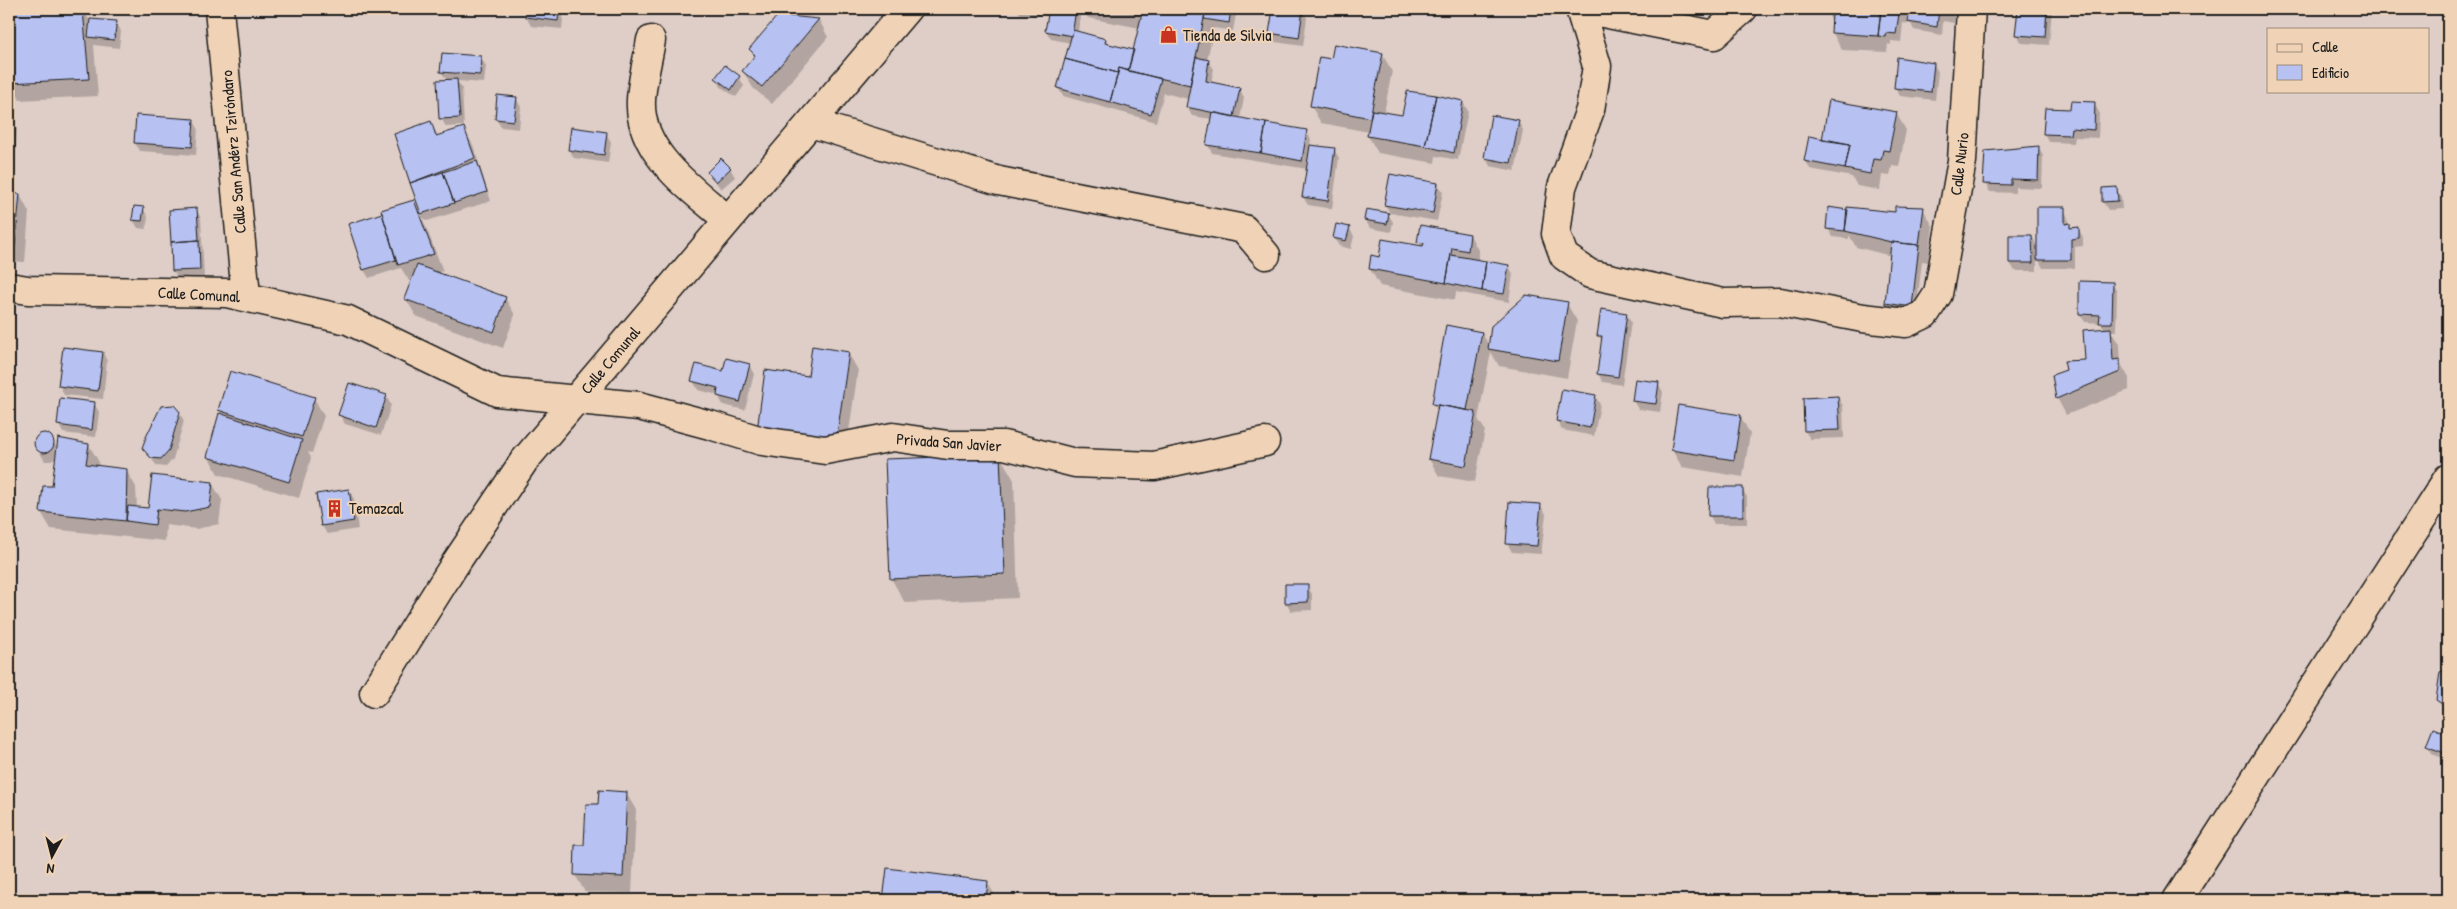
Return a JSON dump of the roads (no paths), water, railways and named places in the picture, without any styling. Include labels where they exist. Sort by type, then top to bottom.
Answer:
[{"type":"street","name":"Calle San Andérz Tziróndaro","points":[[219,9],[246,296]]},
{"type":"street","name":"Calle Comunal","points":[[9,287],[28,290],[227,293],[246,296],[348,320],[497,392],[576,401],[907,9]]},
{"type":"street","points":[[1582,9],[1714,35],[1736,16]]},
{"type":"street","name":"Calle Nurio","points":[[1582,9],[1596,66],[1590,110],[1562,187],[1556,234],[1564,256],[1590,274],[1723,303],[1780,302],[1864,318],[1906,323],[1925,314],[1938,294],[1962,161],[1971,9]]},
{"type":"street","points":[[651,40],[640,101],[644,127],[665,166],[728,220]]},
{"type":"street","points":[[811,123],[999,181],[1244,229],[1266,254]]},
{"type":"street","points":[[374,693],[455,564],[524,461],[576,401]]},
{"type":"street","name":"Privada San Javier","points":[[576,401],[638,406],[762,441],[825,450],[893,437],[948,445],[1004,445],[1074,463],[1154,466],[1265,442]]},
{"type":"street","points":[[2177,900],[2448,478]]},
{"type":"place","name":"Tienda de Silvia","points":[[1169,35]]},
{"type":"place","name":"Temazcal","points":[[335,508]]}]
